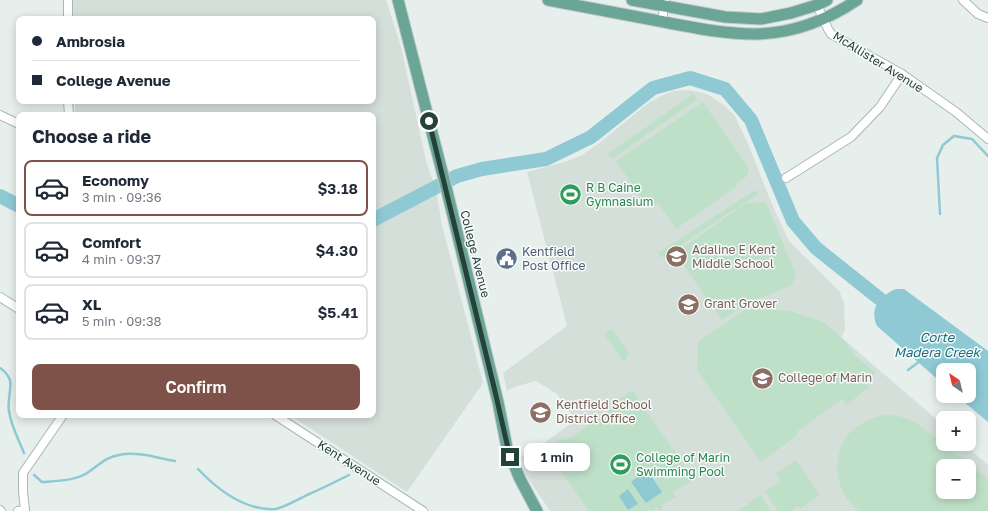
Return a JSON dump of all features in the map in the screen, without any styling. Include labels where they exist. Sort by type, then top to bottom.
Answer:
[{"type":"main road","name":"College Avenue","points":[[398,0],[446,188],[494,387],[507,448],[520,479],[537,511]]},
{"type":"main road","points":[[548,0],[567,2],[722,33],[762,35],[803,27],[823,19],[857,0]]},
{"type":"main road","points":[[632,0],[665,3],[725,17],[761,19],[791,13],[822,2]]},
{"type":"street","points":[[68,0],[68,16]]},
{"type":"street","points":[[963,0],[978,14],[988,18]]},
{"type":"street","name":"McAllister Avenue","points":[[822,2],[823,19],[828,31],[902,74],[956,112],[988,139]]},
{"type":"street","points":[[662,22],[665,3]]},
{"type":"street","points":[[786,178],[851,138],[880,106],[902,74]]},
{"type":"street","points":[[0,116],[16,123]]},
{"type":"street","points":[[0,297],[16,307]]},
{"type":"street","points":[[18,511],[25,510],[22,492],[22,473],[61,418]]},
{"type":"street","name":"Kent Avenue","points":[[280,418],[423,511]]},
{"type":"shaded area","points":[[73,0],[386,0],[401,47],[426,161],[436,190],[442,225],[483,383],[407,492],[295,418],[376,418],[376,112],[75,112],[75,104],[376,104],[376,16],[73,16]]},
{"type":"shaded area","points":[[687,90],[699,92],[709,95],[724,105],[735,116],[749,146],[773,207],[789,241],[839,291],[844,302],[845,330],[841,337],[936,419],[936,451],[972,451],[988,465],[988,511],[550,511],[526,475],[520,457],[536,449],[576,420],[557,394],[536,381],[517,386],[507,391],[503,373],[567,326],[527,172],[565,162],[582,155],[598,144],[647,104],[673,91]]},
{"type":"green space","points":[[693,94],[697,99],[612,159],[608,154]]},
{"type":"green space","points":[[703,102],[749,169],[747,176],[736,184],[737,186],[676,229],[658,203],[649,209],[616,161]]},
{"type":"green space","points":[[755,190],[758,194],[661,258],[658,253]]},
{"type":"green space","points":[[766,202],[796,275],[792,285],[746,304],[722,320],[675,253],[746,203]]},
{"type":"green space","points":[[747,308],[790,311],[822,321],[841,337],[857,357],[876,373],[865,381],[869,387],[847,405],[842,399],[798,431],[795,437],[761,462],[697,370],[698,342]]},
{"type":"green space","points":[[610,330],[614,331],[628,352],[628,356],[624,362],[604,334]]},
{"type":"green space","name":"College of Marin Swimming Pool","points":[[632,390],[694,480],[673,492],[676,497],[662,505],[663,508],[659,511],[657,507],[652,511],[648,509],[646,511],[589,511],[546,450],[563,438],[566,441],[617,405],[615,402]]},
{"type":"green space","points":[[884,415],[898,416],[906,418],[919,425],[936,438],[936,451],[952,451],[962,459],[936,459],[936,499],[976,499],[976,470],[988,479],[988,511],[859,511],[851,504],[841,486],[837,466],[838,455],[847,436],[855,428],[869,420]]},
{"type":"green space","points":[[796,460],[820,495],[800,509],[798,506],[791,511],[778,511],[765,492],[781,481],[776,474]]},
{"type":"green space","points":[[760,495],[771,511],[738,511]]},
{"type":"water","name":"Corte Madera Creek","points":[[896,289],[904,289],[988,351],[988,422],[965,403],[976,403],[976,363],[936,363],[936,378],[877,326],[874,314],[875,308],[881,299]]},
{"type":"water","points":[[647,470],[662,492],[646,503],[631,482]]},
{"type":"water","points":[[628,489],[638,504],[628,510],[619,496]]},
{"type":"waterway","name":"Corte Madera Creek","points":[[376,218],[457,176],[482,169],[546,159],[591,137],[653,88],[690,78],[725,89],[751,120],[793,221],[816,248],[895,311]]},
{"type":"waterway","points":[[940,214],[937,158],[943,145],[954,136],[972,139],[988,156]]},
{"type":"waterway","name":"Corte Madera Creek","points":[[0,196],[16,204]]},
{"type":"waterway","points":[[908,370],[920,361]]},
{"type":"waterway","points":[[0,368],[6,373],[10,380],[10,417],[24,453]]},
{"type":"waterway","points":[[34,475],[42,482],[77,478],[109,458],[126,454],[140,454],[175,461]]},
{"type":"waterway","points":[[198,469],[214,484],[232,497],[253,506],[265,509],[276,509],[284,506],[349,475]]},
{"type":"place","name":"R B Caine Gymnasium","points":[[570,195]]},
{"type":"place","name":"Adaline E Kent Middle School","points":[[677,257]]},
{"type":"place","name":"Kentfield Post Office","points":[[506,259]]},
{"type":"place","name":"Grant Grover","points":[[688,304]]},
{"type":"place","name":"College of Marin","points":[[762,378]]},
{"type":"place","name":"Kentfield School District Office","points":[[540,412]]},
{"type":"place","name":"College of Marin Swimming Pool","points":[[620,465]]},
{"type":"route","points":[[429,121],[498,402],[510,457]]}]
